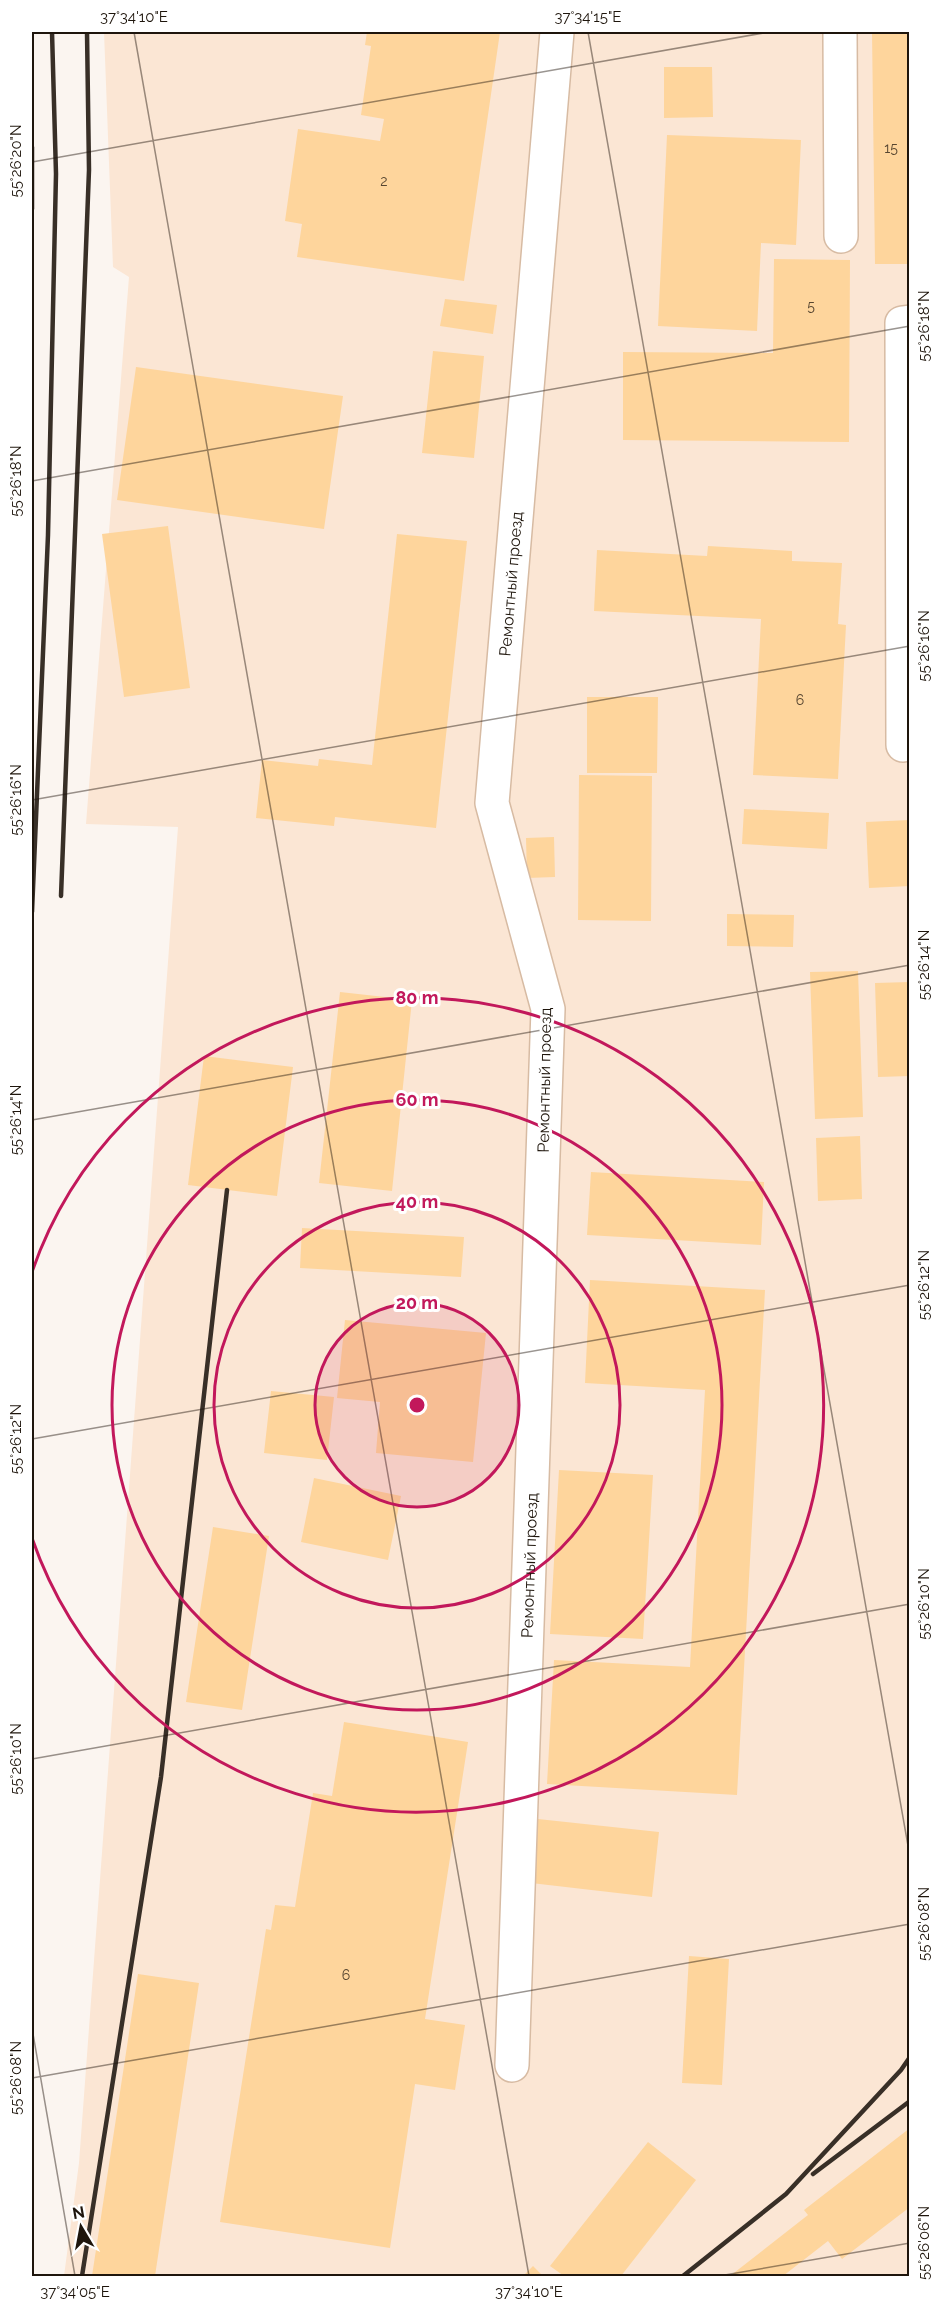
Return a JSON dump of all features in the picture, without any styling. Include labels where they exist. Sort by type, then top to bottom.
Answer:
[{"type":"lane","name":"Ремонтный проезд","points":[[512,2065],[548,1009],[492,803],[557,32]]},
{"type":"lane","points":[[840,32],[841,236]]},
{"type":"lane","points":[[909,322],[902,322],[902,405],[903,744],[909,744]]},
{"type":"shaded area","points":[[104,32],[909,32],[909,2276],[64,2276],[79,2163],[178,827],[86,824],[129,277],[113,267]]},
{"type":"building","points":[[367,32],[500,32],[464,281],[297,257],[302,224],[285,221],[298,129],[380,141],[384,119],[361,115],[371,46],[365,45]]},
{"type":"building","points":[[872,32],[910,32],[910,264],[875,264]]},
{"type":"building","points":[[664,67],[712,67],[713,117],[664,118]]},
{"type":"building","points":[[667,135],[801,140],[796,245],[761,243],[757,331],[658,326]]},
{"type":"building","points":[[774,259],[850,260],[849,442],[623,440],[623,352],[773,353]]},
{"type":"building","points":[[445,299],[497,305],[493,334],[440,326]]},
{"type":"building","points":[[433,351],[484,356],[474,458],[422,453]]},
{"type":"building","points":[[136,367],[343,396],[324,529],[117,500]]},
{"type":"building","points":[[168,526],[190,688],[124,697],[102,534]]},
{"type":"building","points":[[397,534],[467,541],[436,828],[335,817],[334,826],[256,818],[262,760],[318,766],[319,759],[372,765]]},
{"type":"building","points":[[708,546],[792,551],[792,561],[842,563],[838,624],[846,625],[838,779],[753,775],[761,619],[594,611],[597,550],[707,556]]},
{"type":"building","points":[[587,697],[658,697],[657,773],[587,773]]},
{"type":"building","points":[[579,775],[652,776],[651,921],[578,920]]},
{"type":"building","points":[[744,809],[829,813],[827,849],[742,844]]},
{"type":"building","points":[[910,820],[910,886],[869,888],[866,822]]},
{"type":"building","points":[[554,837],[555,877],[527,878],[526,838]]},
{"type":"building","points":[[727,914],[794,915],[793,947],[727,946]]},
{"type":"building","points":[[858,971],[863,1117],[815,1119],[810,972]]},
{"type":"building","points":[[910,982],[910,1076],[878,1077],[875,983]]},
{"type":"building","points":[[340,992],[412,1000],[392,1191],[319,1183]]},
{"type":"building","points":[[204,1056],[293,1067],[277,1196],[188,1185]]},
{"type":"building","points":[[860,1136],[862,1199],[818,1201],[816,1138]]},
{"type":"building","points":[[591,1172],[764,1182],[761,1245],[587,1235]]},
{"type":"building","points":[[302,1228],[464,1237],[461,1277],[300,1268]]},
{"type":"building","points":[[590,1280],[765,1290],[737,1795],[547,1784],[554,1660],[690,1667],[705,1390],[585,1383]]},
{"type":"building","points":[[345,1320],[486,1333],[473,1462],[376,1453],[380,1402],[337,1398]]},
{"type":"building","points":[[271,1391],[334,1397],[327,1460],[264,1453]]},
{"type":"building","points":[[559,1470],[653,1475],[643,1639],[550,1634]]},
{"type":"building","points":[[314,1478],[401,1496],[388,1560],[301,1542]]},
{"type":"building","points":[[213,1527],[269,1536],[242,1710],[186,1702]]},
{"type":"building","points":[[344,1722],[468,1742],[425,2019],[465,2025],[455,2090],[415,2084],[390,2248],[220,2222],[266,1929],[271,1930],[275,1905],[295,1907],[313,1793],[332,1796]]},
{"type":"building","points":[[538,1819],[659,1832],[652,1897],[531,1883]]},
{"type":"building","points":[[689,1956],[729,1959],[722,2085],[682,2083]]},
{"type":"building","points":[[138,1974],[199,1983],[155,2276],[92,2276]]},
{"type":"building","points":[[910,2128],[910,2207],[842,2259],[828,2241],[783,2276],[730,2276],[808,2215],[804,2210]]},
{"type":"building","points":[[648,2142],[696,2180],[621,2276],[564,2276],[550,2266]]},
{"type":"building","points":[[533,2266],[543,2276],[523,2276]]},
{"type":"railway","points":[[32,912],[48,535],[56,174],[52,32]]},
{"type":"railway","points":[[61,896],[89,170],[87,32]]},
{"type":"railway","points":[[32,147],[32,209]]},
{"type":"railway","points":[[82,2276],[161,1777],[227,1190]]},
{"type":"railway","points":[[683,2276],[786,2194],[901,2070],[910,2057]]},
{"type":"railway","points":[[813,2174],[910,2101]]}]
